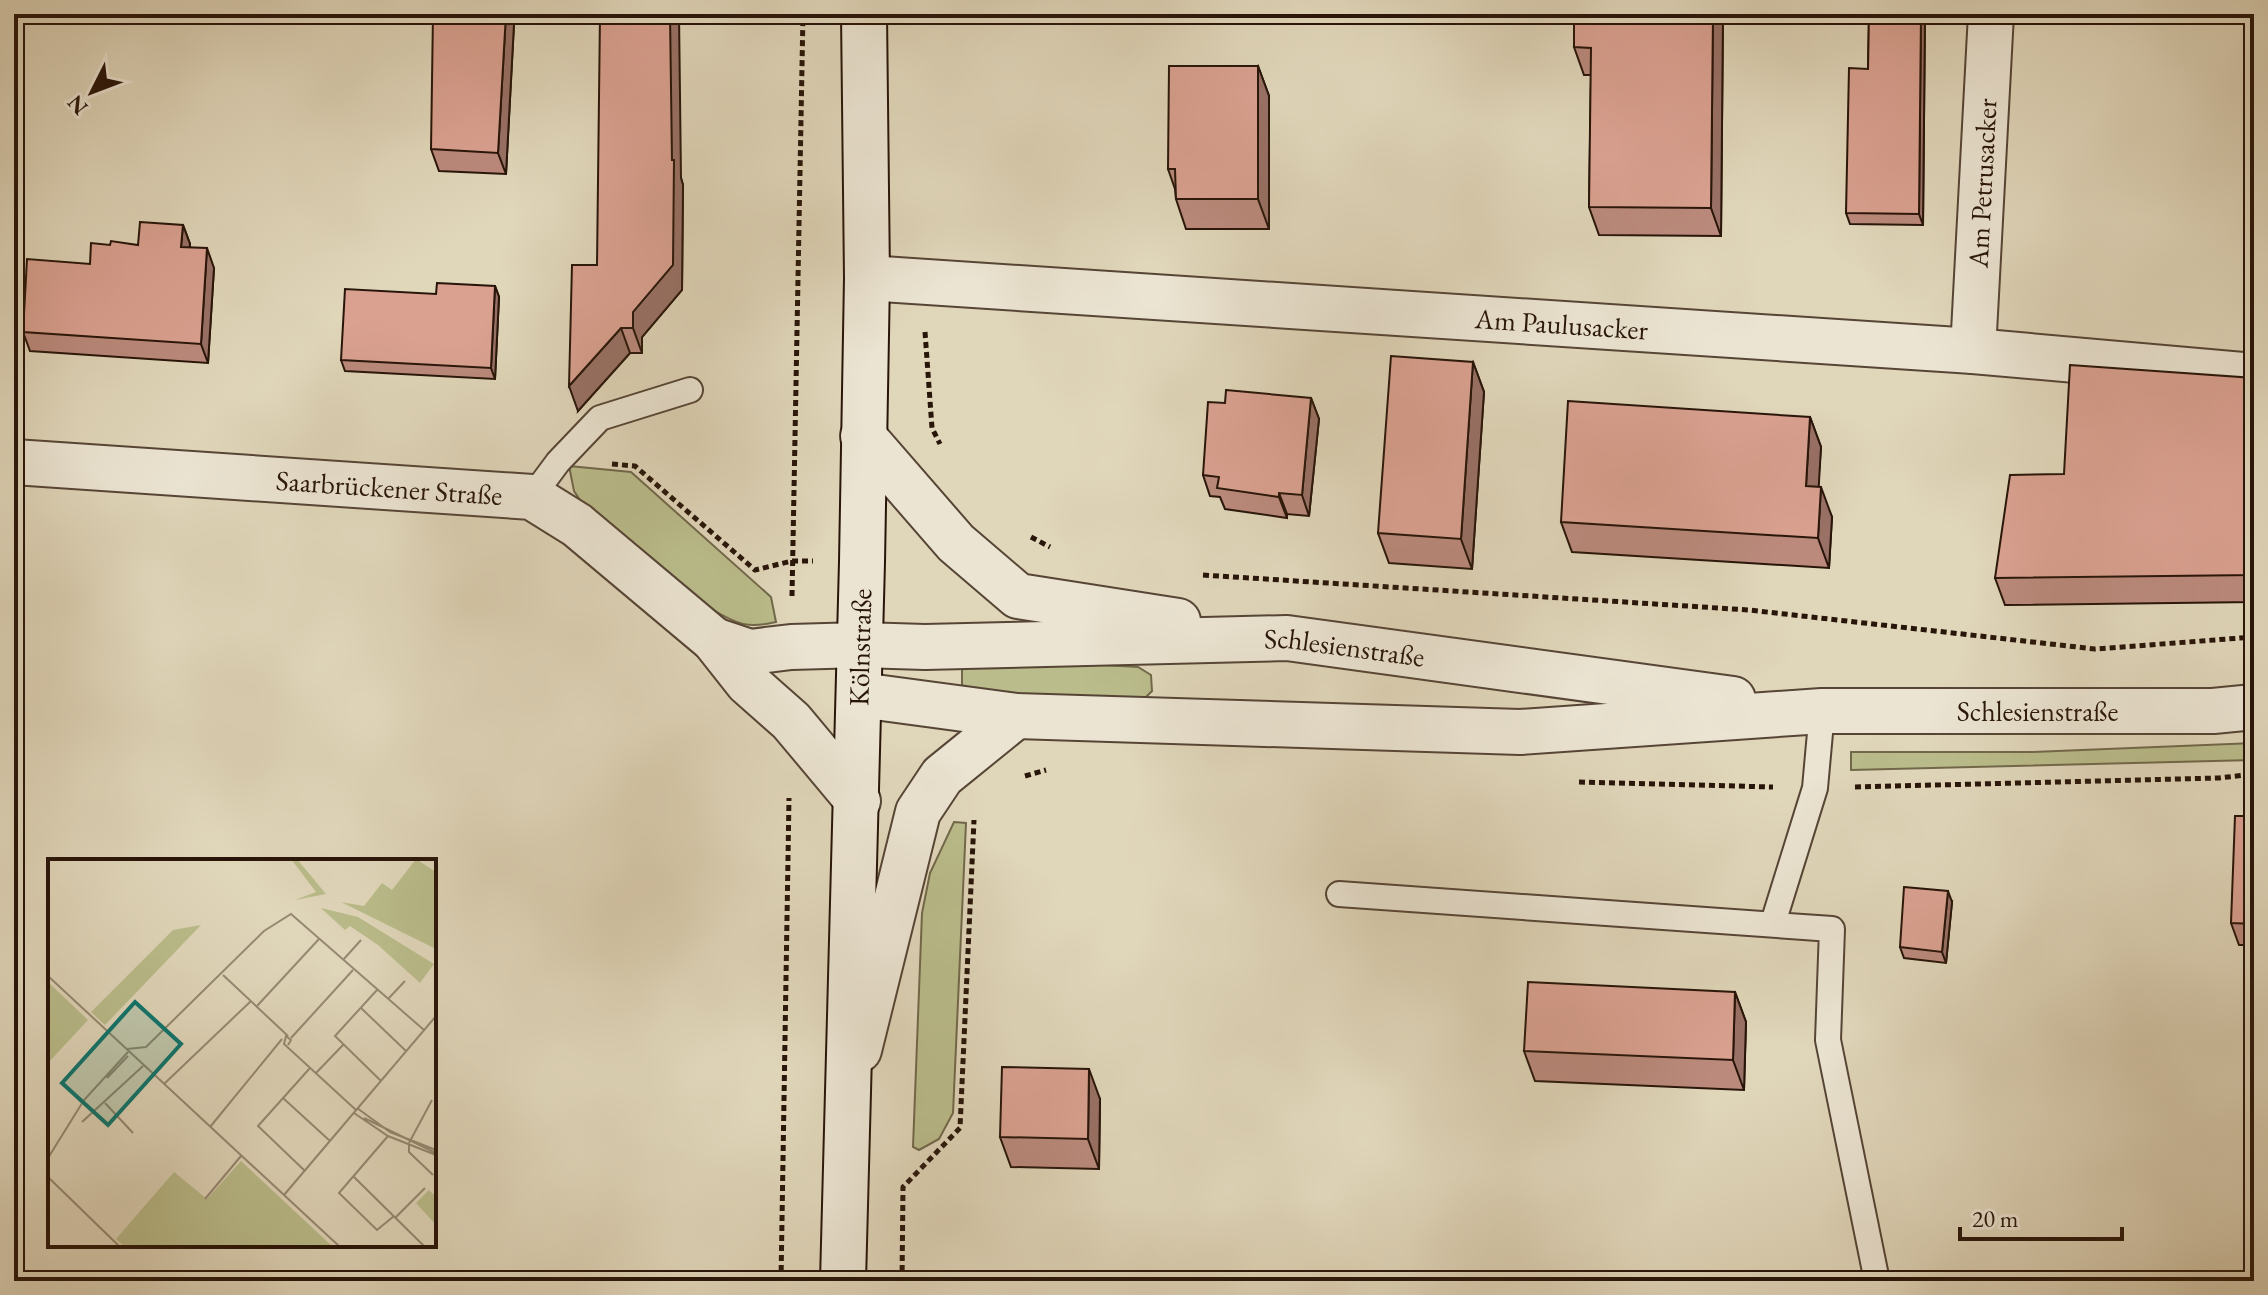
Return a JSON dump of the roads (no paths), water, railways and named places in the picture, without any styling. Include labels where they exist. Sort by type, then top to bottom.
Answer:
[{"type":"street","name":"Kölnstraße","points":[[843,1281],[861,645],[867,278],[864,14]]},
{"type":"street","name":"Am Petrusacker","points":[[1973,351],[1991,14]]},
{"type":"street","name":"Am Paulusacker","points":[[867,278],[1973,351],[2254,376]]},
{"type":"street","points":[[863,436],[956,543],[1018,596],[1287,638]]},
{"type":"street","name":"Saarbrückener Straße","points":[[14,462],[532,497],[577,525],[714,640],[748,683],[791,721],[858,801]]},
{"type":"street","name":"Schlesienstraße","points":[[861,645],[925,647],[1287,638],[1822,711]]},
{"type":"street","name":"Saarbrückener Straße","points":[[714,640],[750,652],[791,647],[861,645]]},
{"type":"street","name":"Schlesienstraße","points":[[860,695],[1016,716],[1520,732],[1822,711],[2213,711],[2254,707]]},
{"type":"street","points":[[847,1095],[918,812],[942,776],[1016,716]]},
{"type":"lane","points":[[532,497],[558,462],[600,418],[690,390]]},
{"type":"lane","points":[[1773,923],[1815,788],[1822,711]]},
{"type":"lane","points":[[1339,894],[1832,929],[1828,1040],[1877,1281]]}]
